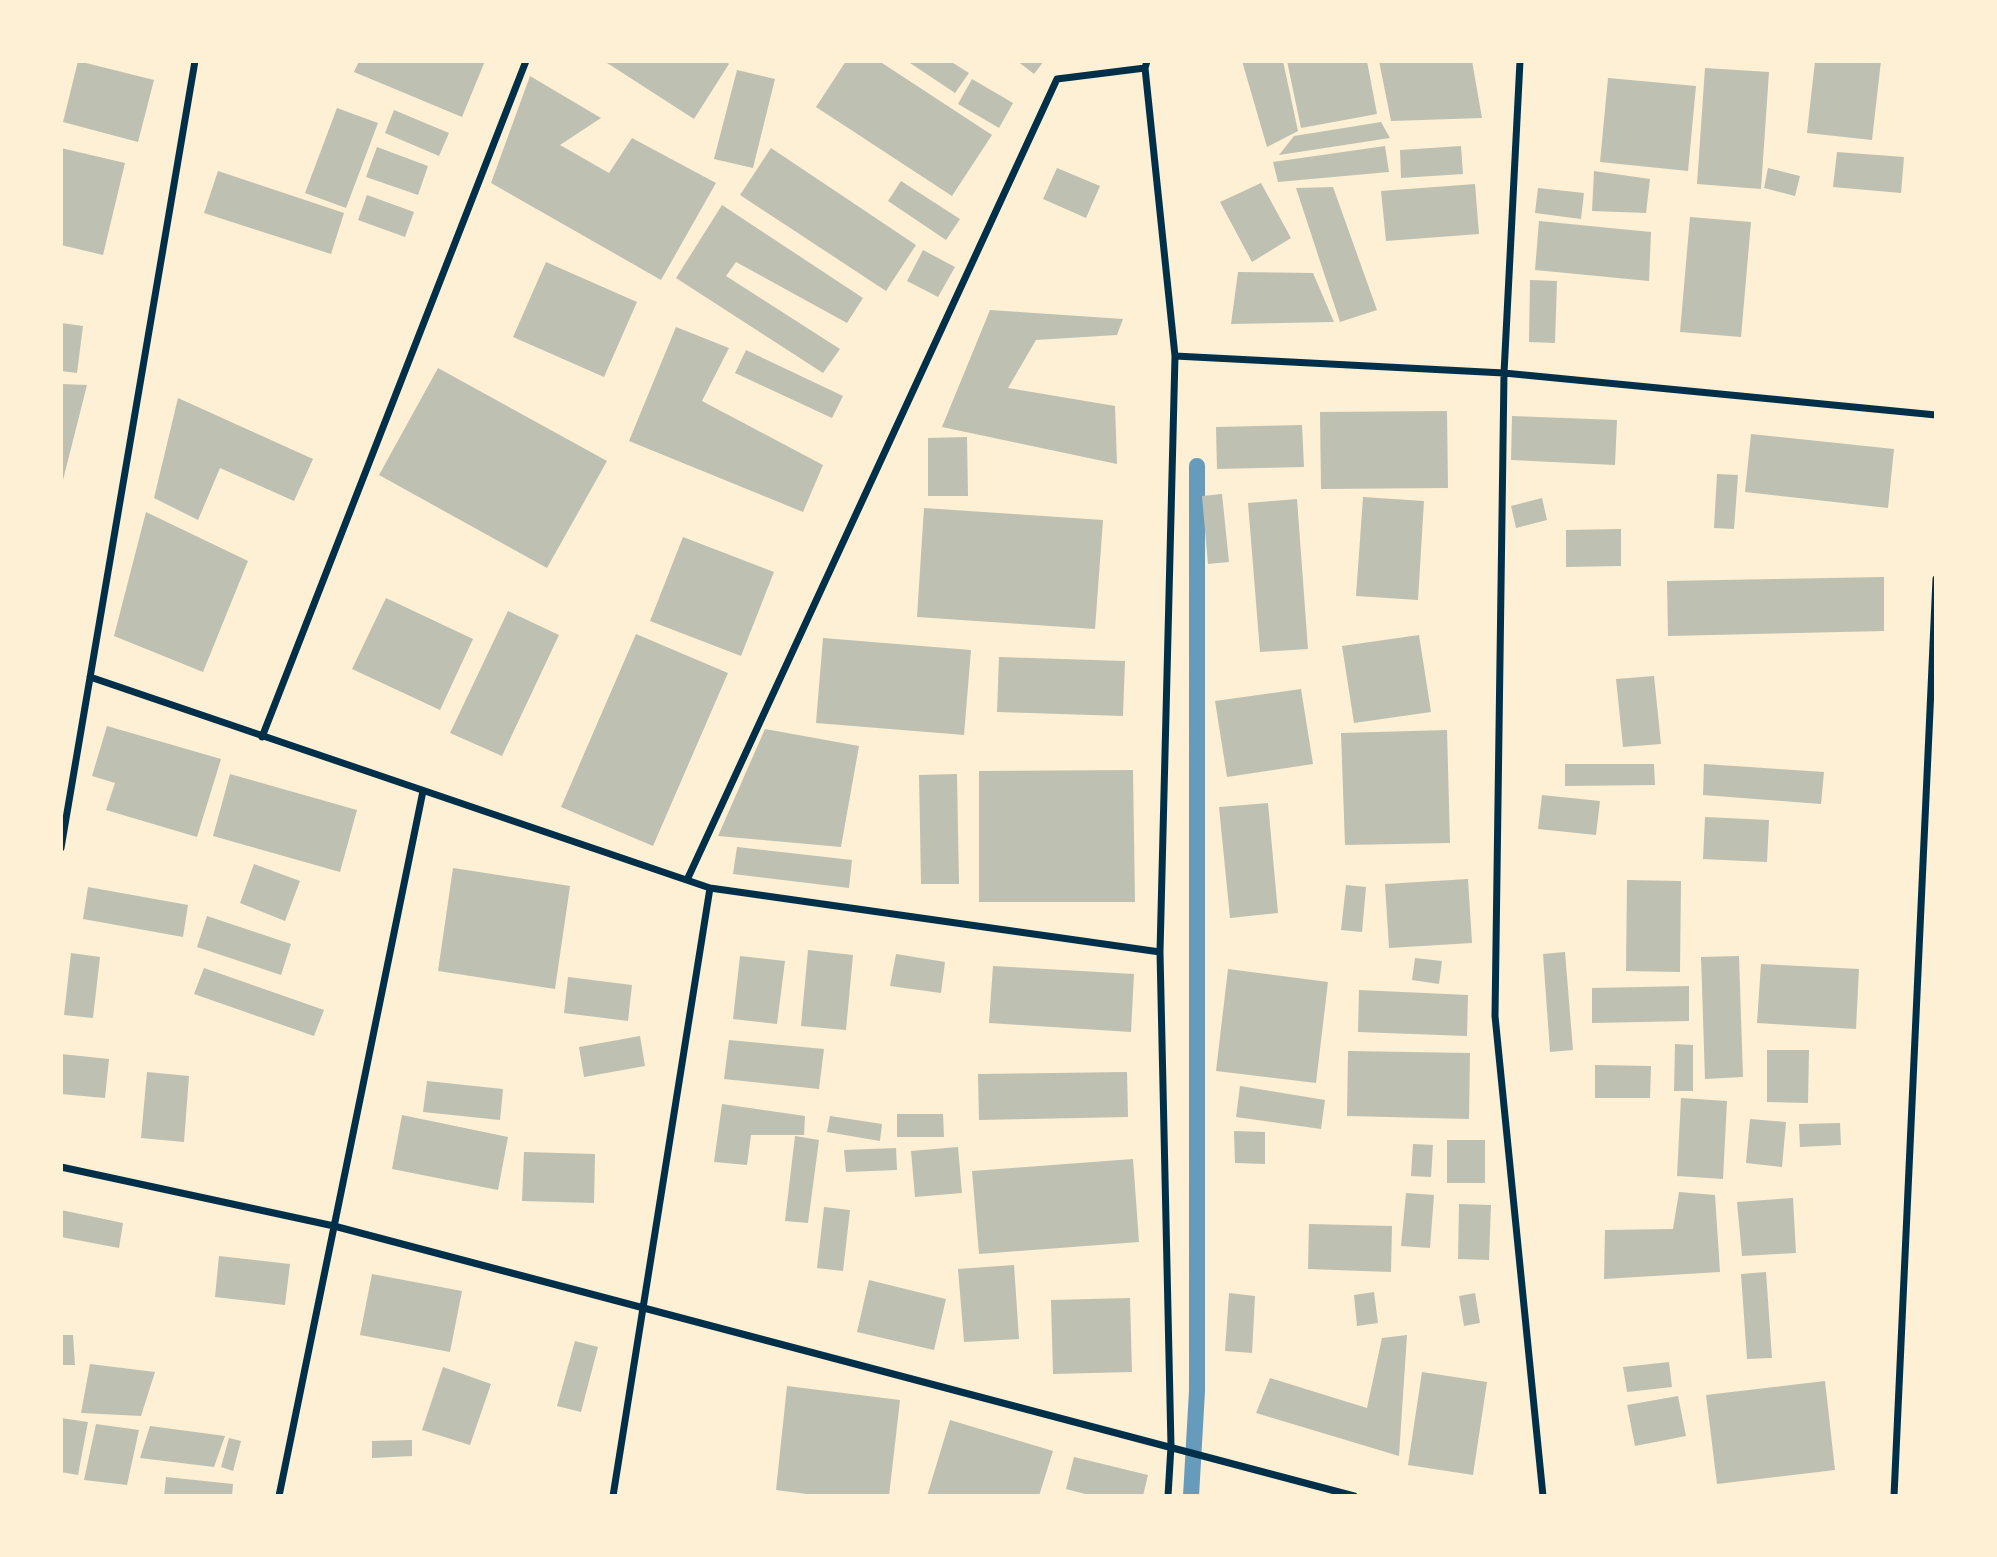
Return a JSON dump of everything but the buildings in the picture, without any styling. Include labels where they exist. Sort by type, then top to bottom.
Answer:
[{"type":"street","points":[[61,848],[195,61]]},
{"type":"street","points":[[262,737],[526,61]]},
{"type":"street","points":[[1520,61],[1504,373],[1495,1016],[1544,1496]]},
{"type":"street","points":[[687,880],[1057,79],[1146,65],[1175,356],[1160,952],[1171,1446],[1168,1496]]},
{"type":"street","points":[[1175,356],[1504,373],[1936,415]]},
{"type":"street","points":[[1894,1496],[1936,579]]},
{"type":"street","points":[[90,677],[710,888],[1160,952]]},
{"type":"street","points":[[279,1496],[423,791]]},
{"type":"street","points":[[613,1496],[710,888]]},
{"type":"street","points":[[61,1167],[334,1226],[1354,1496]]},
{"type":"waterway","points":[[1191,1496],[1197,1391],[1197,466]]}]
